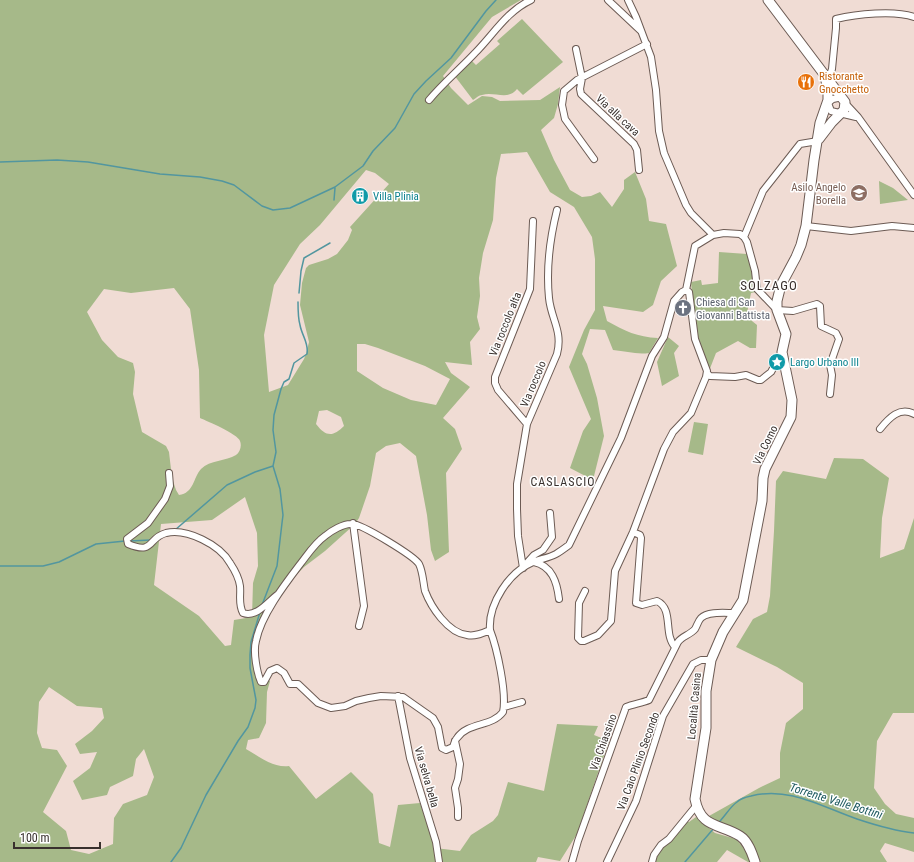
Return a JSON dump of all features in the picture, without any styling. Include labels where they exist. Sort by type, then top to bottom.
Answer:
[{"type":"street","points":[[429,100],[436,91],[482,46],[515,9],[531,0]]},
{"type":"street","points":[[608,0],[641,31]]},
{"type":"street","points":[[628,0],[647,44],[651,58],[656,90],[658,124],[664,152],[686,205],[691,213],[713,235]]},
{"type":"street","points":[[768,0],[825,77],[858,117],[914,195]]},
{"type":"street","points":[[825,77],[832,69],[836,19],[871,13],[906,15],[914,17]]},
{"type":"street","points":[[594,159],[565,119],[562,105],[564,91],[577,80],[647,44]]},
{"type":"street","name":"Via alla cava","points":[[576,49],[582,78],[580,89],[583,96],[636,146],[639,170]]},
{"type":"street","points":[[825,77],[828,89],[828,104],[832,112],[841,112],[858,117]]},
{"type":"street","points":[[777,310],[777,301],[781,285],[796,257],[806,226],[820,123],[828,104],[833,99],[844,100]]},
{"type":"street","points":[[818,141],[845,106],[844,100]]},
{"type":"street","points":[[744,237],[763,190],[800,144],[804,142],[818,141]]},
{"type":"street","name":"Via roccolo","points":[[523,568],[518,536],[517,484],[527,424],[560,344],[550,307],[548,291],[548,258],[551,234],[557,210]]},
{"type":"street","name":"Via roccolo alta","points":[[527,424],[498,390],[495,376],[530,290],[533,221]]},
{"type":"street","points":[[806,226],[851,230],[892,226],[914,228]]},
{"type":"street","points":[[523,568],[533,562],[555,554],[569,545],[621,438],[634,406],[645,372],[652,356],[664,337],[674,301],[682,292],[686,290],[696,246],[713,235],[724,233],[740,234],[744,237],[747,242],[755,271],[757,289],[777,310],[793,312],[817,304],[820,306],[821,326],[836,333],[839,339],[830,365],[832,375],[830,394]]},
{"type":"street","points":[[585,591],[579,603],[578,612],[578,638],[584,642],[598,635],[611,621],[615,571],[633,532],[664,449],[673,432],[690,413],[707,374],[695,339],[690,295],[686,290]]},
{"type":"street","name":"Via Como","points":[[734,613],[742,600],[746,589],[762,502],[765,469],[791,417],[792,400],[782,352],[786,334],[777,310]]},
{"type":"street","points":[[707,374],[710,376],[735,377],[746,375],[761,380],[771,372],[782,352]]},
{"type":"street","points":[[880,429],[890,418],[901,412],[907,411],[914,414]]},
{"type":"street","points":[[169,473],[170,486],[165,499],[148,523],[127,539],[128,544],[146,548],[162,535],[174,532],[194,535],[215,547],[223,553],[230,562],[240,585],[239,597],[242,611],[249,615],[256,612],[279,592]]},
{"type":"street","points":[[490,630],[478,635],[468,636],[456,632],[439,615],[431,602],[425,590],[419,565],[415,560],[402,550],[353,523],[338,528],[325,536],[312,548],[279,592],[258,632],[255,649],[261,682],[264,682],[270,670],[277,668],[284,673],[290,684],[298,684],[313,699],[324,706],[331,708],[345,706],[356,701],[381,696],[403,697],[432,718],[438,727],[441,746],[444,749],[453,747],[455,740],[462,733],[496,719],[503,712],[504,707],[499,663],[489,621],[493,607],[505,586],[523,568],[529,559],[544,550],[552,537],[550,513]]},
{"type":"street","points":[[353,523],[364,606],[359,626]]},
{"type":"street","points":[[633,532],[640,535],[641,538],[636,603],[638,605],[644,605],[657,600],[662,604],[666,613],[668,634],[675,647],[680,639],[694,630],[700,618],[705,615],[734,613]]},
{"type":"street","points":[[533,562],[542,564],[552,573],[556,581],[559,598]]},
{"type":"street","name":"Località Casina","points":[[696,806],[695,799],[706,728],[706,691],[711,660],[723,632],[734,613]]},
{"type":"street","name":"Via Chiassino","points":[[572,862],[578,841],[626,708],[632,704],[643,703],[649,700],[675,647]]},
{"type":"street","name":"Via Caio Plinio Secondo","points":[[607,862],[636,801],[663,716],[693,664],[700,660],[711,660]]},
{"type":"street","name":"Via selva bella","points":[[398,696],[410,758],[436,842],[439,862]]},
{"type":"street","points":[[504,707],[522,702]]},
{"type":"street","points":[[455,740],[460,764],[455,788],[458,817]]},
{"type":"street","points":[[652,862],[654,855],[661,845],[669,840],[696,806],[701,815],[708,822],[740,836],[750,848],[755,862]]},
{"type":"green space","points":[[0,0],[521,0],[492,17],[443,76],[451,88],[468,105],[482,96],[492,97],[500,101],[540,100],[560,87],[558,104],[554,118],[541,130],[554,160],[570,190],[582,197],[591,196],[600,192],[612,207],[624,189],[624,180],[635,172],[646,199],[649,221],[666,224],[677,266],[661,281],[653,305],[643,312],[603,306],[607,321],[631,333],[658,338],[649,353],[631,353],[613,350],[605,330],[590,329],[582,354],[587,364],[597,398],[604,436],[593,480],[570,468],[583,431],[591,419],[569,367],[584,330],[595,310],[595,259],[592,237],[574,207],[550,192],[527,152],[501,154],[496,178],[493,220],[483,253],[479,278],[480,296],[477,317],[480,329],[470,342],[472,365],[445,362],[451,373],[470,387],[443,418],[455,429],[462,449],[446,473],[449,552],[435,561],[431,550],[427,515],[416,456],[400,443],[386,446],[376,453],[370,486],[359,518],[355,524],[295,576],[284,591],[272,603],[257,633],[259,680],[267,679],[270,681],[267,692],[266,723],[259,738],[248,740],[246,749],[272,764],[289,766],[316,799],[351,772],[373,794],[379,843],[390,847],[398,805],[420,803],[435,848],[460,851],[471,835],[493,821],[498,815],[508,782],[544,791],[557,724],[598,726],[594,735],[609,741],[577,834],[560,861],[538,857],[536,862],[0,862]],"holes":[[[366,170],[375,173],[389,184],[350,227],[352,230],[348,240],[337,254],[328,259],[309,265],[306,268],[302,283],[300,305],[309,342],[306,354],[288,385],[269,392],[264,335],[274,285],[300,244],[320,225]],[[174,288],[190,309],[199,370],[200,418],[234,435],[240,441],[241,447],[240,451],[236,455],[213,462],[201,469],[188,491],[184,494],[179,495],[176,490],[172,478],[169,452],[166,446],[142,432],[133,394],[135,372],[133,363],[118,357],[102,340],[87,312],[104,289],[131,293]],[[357,344],[365,344],[378,348],[425,366],[450,379],[436,405],[411,400],[383,388],[357,371]],[[327,410],[341,417],[344,426],[333,434],[326,433],[316,424],[319,411]],[[245,497],[257,533],[258,566],[253,583],[252,617],[234,620],[231,645],[225,646],[199,616],[154,585],[161,524],[212,520]],[[49,687],[77,706],[102,708],[104,718],[92,731],[75,744],[80,754],[97,752],[90,768],[73,781],[82,800],[107,795],[110,787],[133,776],[136,759],[144,749],[154,777],[147,795],[123,804],[114,818],[113,844],[89,854],[71,850],[66,831],[43,812],[67,766],[57,750],[42,748],[37,733],[39,702]]]},
{"type":"green space","points":[[522,19],[563,62],[523,95],[517,89],[513,93],[505,95],[487,94],[473,100],[454,75],[471,60],[476,65],[500,44],[497,41]]},
{"type":"green space","points":[[879,181],[893,188],[908,200],[880,204]]},
{"type":"green space","points":[[719,252],[747,254],[754,277],[756,292],[751,293],[747,313],[752,321],[757,325],[756,348],[750,348],[738,341],[716,353],[709,371],[696,338],[691,282],[701,280],[702,285],[718,283]]},
{"type":"green space","points":[[668,337],[679,346],[674,353],[679,376],[662,386],[657,362]]},
{"type":"green space","points":[[694,422],[708,424],[703,455],[688,452]]},
{"type":"green space","points":[[834,458],[863,459],[889,478],[882,518],[880,558],[904,549],[914,518],[914,713],[893,713],[877,741],[874,788],[885,804],[896,814],[914,818],[914,852],[885,843],[880,851],[887,862],[755,862],[748,841],[719,825],[709,816],[780,778],[780,753],[786,723],[803,709],[803,683],[777,667],[736,647],[753,619],[767,612],[770,596],[776,481],[783,471],[826,479]]},
{"type":"green space","points":[[696,817],[715,833],[736,839],[747,852],[751,862],[748,862],[727,850],[717,862],[655,862],[659,851],[685,821],[689,822]]},
{"type":"waterway","points":[[0,162],[57,160],[88,162],[160,174],[200,177],[234,185],[262,206],[273,210],[290,208],[335,187],[363,166],[373,151],[395,128],[414,94],[451,58],[496,0]]},
{"type":"waterway","points":[[334,200],[335,188]]},
{"type":"waterway","points":[[299,293],[304,258],[330,243]]},
{"type":"waterway","points":[[175,530],[227,485],[255,472],[273,466],[276,452],[273,430],[274,415],[281,389],[284,382],[289,379],[294,363],[307,354],[307,346],[298,314],[298,302]]},
{"type":"waterway","points":[[262,605],[277,566],[283,515],[280,489],[273,466]]},
{"type":"waterway","points":[[129,541],[151,540]]},
{"type":"waterway","points":[[0,566],[43,566],[59,562],[96,544],[125,541]]},
{"type":"waterway","points":[[171,862],[181,848],[206,795],[248,727],[255,708],[256,700],[250,668],[250,655],[251,642],[260,612]]},
{"type":"waterway","name":"Torrente Valle Bottini","points":[[719,822],[732,806],[742,799],[749,796],[779,794],[805,799],[878,826],[914,833]]},
{"type":"waterway","name":"Torrente Valle Bottini","points":[[685,862],[714,828]]},
{"type":"place","name":"Ristorante Gnocchetto","points":[[806,82]]},
{"type":"place","name":"Asilo Angelo Borella","points":[[859,193]]},
{"type":"place","name":"Villa Plinia","points":[[360,196]]},
{"type":"place","name":"Chiesa di San Giovanni Battista","points":[[683,308]]},
{"type":"place","name":"Largo Urbano III","points":[[777,362]]},
{"type":"district","name":"SOLZAGO","points":[[769,285]]},
{"type":"district","name":"CASLASCIO","points":[[563,482]]}]
